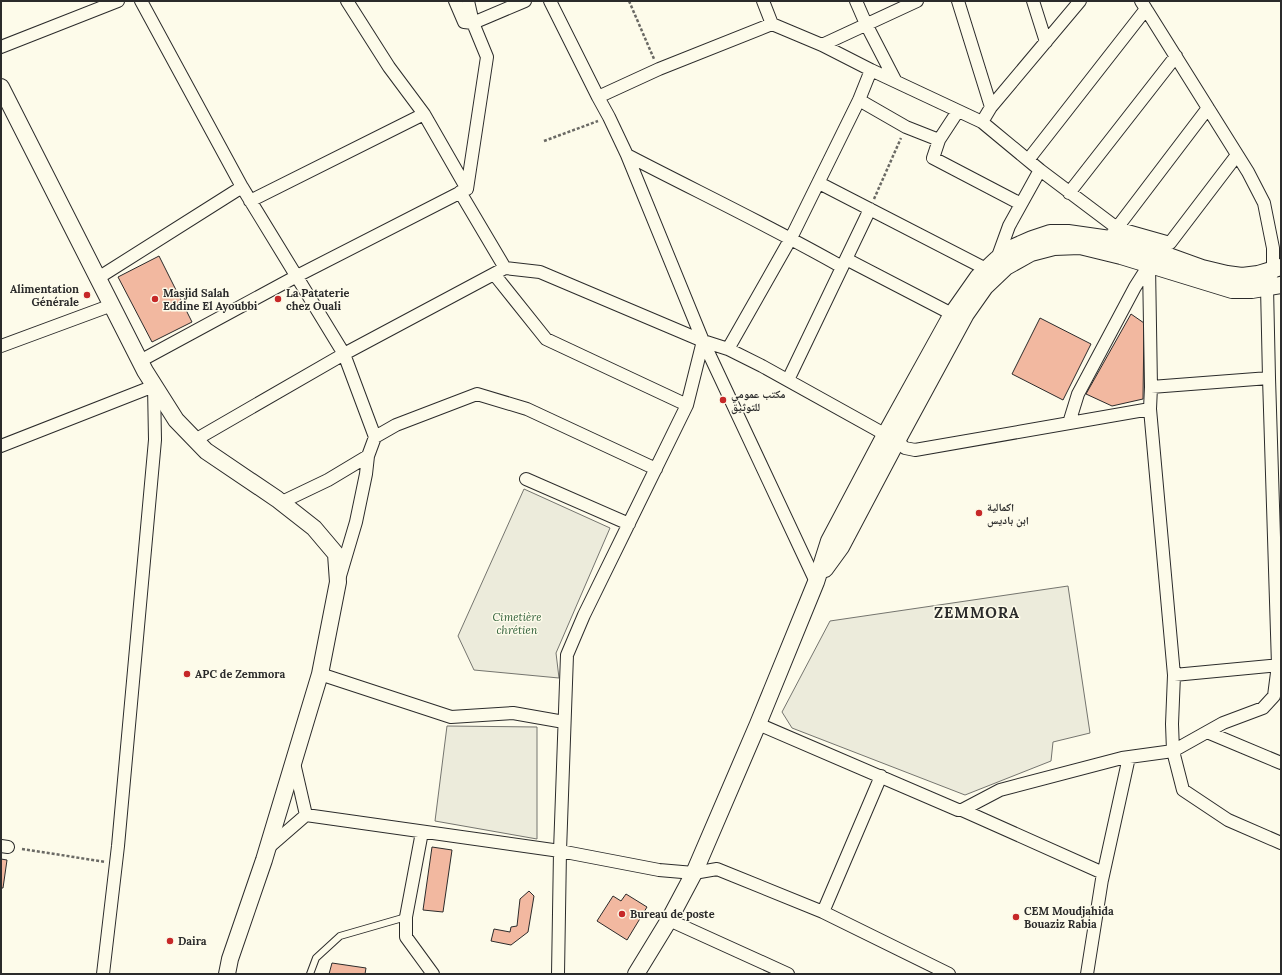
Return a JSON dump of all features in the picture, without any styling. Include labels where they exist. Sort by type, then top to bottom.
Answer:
[{"type":"main road","points":[[1,87],[140,361],[176,420],[206,451],[282,502],[314,528],[336,554],[338,582],[320,674],[267,848],[230,959],[227,974]]},
{"type":"main road","points":[[636,974],[669,920],[694,873],[758,724],[816,582],[842,547],[891,438],[952,314],[978,277],[1014,247],[1050,233],[1112,233],[1202,268],[1227,274],[1242,276],[1277,269]]},
{"type":"main road","points":[[891,438],[966,314],[985,287],[1006,267],[1031,253],[1054,247],[1080,246],[1121,256],[1232,290],[1252,290],[1274,286]]},
{"type":"street","points":[[1,47],[118,1]]},
{"type":"street","points":[[141,1],[250,201],[344,354],[375,437]]},
{"type":"street","points":[[347,1],[389,67],[424,114],[463,190],[500,271],[546,339],[687,405]]},
{"type":"street","points":[[455,1],[464,22],[473,23],[525,1]]},
{"type":"street","points":[[463,190],[487,57],[473,23],[468,1]]},
{"type":"street","points":[[550,1],[609,117],[704,341],[816,582]]},
{"type":"street","points":[[763,1],[772,24]]},
{"type":"street","points":[[856,1],[866,24],[895,80]]},
{"type":"street","points":[[822,45],[917,1]]},
{"type":"street","points":[[958,1],[991,107]]},
{"type":"street","points":[[1033,1],[1046,42]]},
{"type":"street","points":[[982,122],[991,107],[1080,1]]},
{"type":"street","points":[[962,810],[1000,790],[1129,757],[1173,751],[1223,723],[1263,708],[1277,697],[1279,665],[1269,378],[1274,286],[1277,269],[1264,203],[1237,155],[1144,5],[1028,160]]},
{"type":"street","points":[[598,97],[659,69],[772,24],[822,45],[982,122],[1070,193],[1112,233],[1170,243],[1237,155]]},
{"type":"street","points":[[1070,193],[1176,56]]},
{"type":"street","points":[[728,349],[791,238],[819,183],[872,70]]},
{"type":"street","points":[[859,100],[906,126],[939,140]]},
{"type":"street","points":[[1112,233],[1208,108]]},
{"type":"street","points":[[958,111],[939,140],[933,158],[1021,204]]},
{"type":"street","points":[[250,201],[424,114]]},
{"type":"street","points":[[626,155],[735,211],[952,314]]},
{"type":"street","points":[[819,183],[870,209],[992,264],[1009,226],[1040,170]]},
{"type":"street","points":[[98,278],[242,187]]},
{"type":"street","points":[[140,361],[297,276],[463,190]]},
{"type":"street","points":[[788,380],[870,209]]},
{"type":"street","points":[[1148,265],[1151,387],[1150,408],[1174,675],[1172,724],[1173,751],[1183,790],[1228,820],[1281,843]]},
{"type":"street","points":[[1069,423],[1078,394],[1148,265]]},
{"type":"street","points":[[195,440],[344,354],[500,271],[540,272],[704,341],[728,349],[788,380],[906,448],[915,450],[1150,408]]},
{"type":"street","points":[[1,346],[112,305]]},
{"type":"street","points":[[558,974],[560,851],[567,655],[584,615],[687,405],[704,341]]},
{"type":"street","points":[[1151,387],[1269,378]]},
{"type":"street","points":[[1,446],[154,386],[155,440],[116,864],[103,974]]},
{"type":"street","points":[[338,582],[356,522],[366,474],[368,456],[375,437],[396,425],[477,394],[527,409],[656,469]]},
{"type":"street","points":[[282,502],[328,480],[368,456]]},
{"type":"street","points":[[526,479],[629,524]]},
{"type":"street","points":[[1174,675],[1279,665]]},
{"type":"street","points":[[320,674],[451,717],[513,713],[564,722]]},
{"type":"street","points":[[758,724],[958,810],[962,810],[1103,873],[1087,974]]},
{"type":"street","points":[[1207,732],[1281,763]]},
{"type":"street","points":[[1102,880],[1129,757]]},
{"type":"street","points":[[294,762],[306,815]]},
{"type":"street","points":[[824,912],[881,776]]},
{"type":"street","points":[[267,848],[306,815],[560,851],[659,870],[694,873],[717,869],[824,912],[950,974]]},
{"type":"street","points":[[422,832],[406,918],[406,936],[433,974]]},
{"type":"street","points":[[669,920],[788,974]]},
{"type":"lane","points":[[310,974],[316,958],[340,936],[406,918]]},
{"type":"path","points":[[629,1],[659,69]]},
{"type":"path","points":[[544,141],[609,117]]},
{"type":"path","points":[[870,209],[906,126]]},
{"type":"path","points":[[22,849],[116,864]]},
{"type":"green space","name":"Cimetière chrétien","points":[[524,489],[610,528],[556,653],[559,678],[474,670],[458,636]]},
{"type":"green space","points":[[1068,586],[1090,733],[1053,742],[1051,761],[965,795],[792,728],[782,712],[830,621]]},
{"type":"green space","points":[[447,726],[537,727],[537,839],[435,821]]},
{"type":"building","name":"Masjid Salah Eddine El Ayoubbi","points":[[159,256],[192,322],[152,342],[118,277]]},
{"type":"building","points":[[1131,314],[1144,323],[1143,399],[1112,406],[1086,394]]},
{"type":"building","points":[[1040,318],[1091,344],[1063,400],[1012,374]]},
{"type":"building","points":[[432,847],[452,850],[443,912],[423,910]]},
{"type":"building","points":[[1,859],[7,860],[3,888],[1,888]]},
{"type":"building","points":[[529,891],[534,896],[528,932],[511,945],[491,941],[494,929],[510,932],[511,927],[517,926],[520,899]]},
{"type":"building","name":"Bureau de poste","points":[[626,894],[647,907],[627,940],[597,921],[613,896],[621,901]]},
{"type":"building","points":[[332,963],[366,968],[365,974],[329,974]]},
{"type":"place","name":"Alimentation Générale","points":[[87,295]]},
{"type":"place","name":"Masjid Salah Eddine El Ayoubbi","points":[[155,299]]},
{"type":"place","name":"La Pataterie chez Ouali","points":[[278,299]]},
{"type":"place","name":"مكتب عمومي للتوثيق","points":[[723,400]]},
{"type":"place","name":"اكمالية ابن باديس","points":[[979,513]]},
{"type":"place","name":"APC de Zemmora","points":[[187,674]]},
{"type":"place","name":"Bureau de poste","points":[[622,914]]},
{"type":"place","name":"CEM Moudjahida Bouaziz Rabia","points":[[1016,917]]},
{"type":"place","name":"Daira","points":[[170,941]]},
{"type":"district","name":"ZEMMORA","points":[[977,612]]}]
